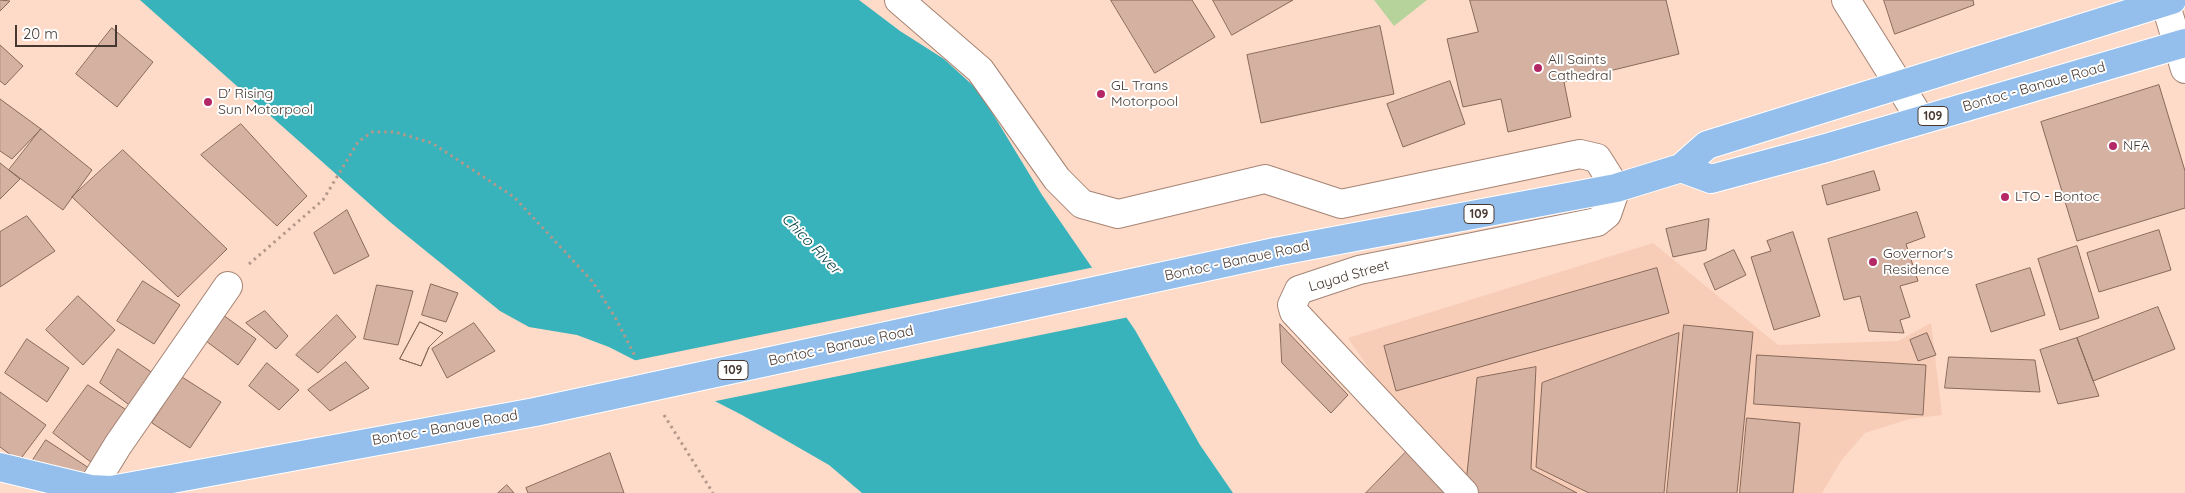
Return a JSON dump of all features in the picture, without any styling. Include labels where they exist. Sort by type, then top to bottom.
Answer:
[{"type":"main road","name":"Bontoc - Banaue Road","points":[[0,467],[91,488],[111,490],[535,412],[1275,252],[1616,188],[1680,168],[1707,145],[1813,110],[1901,85],[2169,1]]},
{"type":"main road","name":"Bontoc - Banaue Road","points":[[1680,168],[1711,178],[1826,148],[1921,120],[2183,52]]},
{"type":"main road","points":[[1813,110],[1826,148]]},
{"type":"street","points":[[899,0],[980,70],[1057,179],[1082,204],[1118,214],[1265,179],[1342,204],[1580,154],[1598,158],[1616,188]]},
{"type":"street","points":[[1846,0],[1901,85],[1921,120]]},
{"type":"street","points":[[2169,1],[2183,52]]},
{"type":"street","name":"Layad Street","points":[[1464,493],[1294,312],[1294,299],[1299,290],[1358,270],[1597,222],[1607,214],[1616,188]]},
{"type":"street","points":[[91,488],[118,444],[228,286]]},
{"type":"path","points":[[228,286],[242,270],[323,200],[358,142],[372,132],[395,132],[432,143],[514,197],[592,281],[615,317],[637,361]]},
{"type":"path","points":[[662,412],[713,493]]},
{"type":"shaded area","points":[[1653,243],[1778,345],[1898,341],[1931,323],[1942,415],[1909,419],[1865,433],[1841,461],[1822,493],[1469,493],[1396,408],[1348,338]]},
{"type":"green space","points":[[1374,0],[1427,0],[1394,26]]},
{"type":"water","name":"Chico River","points":[[140,0],[859,0],[900,31],[944,59],[979,91],[1042,195],[1135,330],[1200,445],[1233,493],[862,493],[829,465],[742,415],[609,347],[577,335],[529,327],[500,311],[390,222]]},
{"type":"pier","points":[[1095,267],[1129,317],[711,402],[632,361]]},
{"type":"building","points":[[0,0],[10,1],[0,11]]},
{"type":"building","points":[[1111,0],[1192,0],[1215,37],[1155,73]]},
{"type":"building","points":[[1213,0],[1293,0],[1232,35]]},
{"type":"building","name":"All Saints Cathedral","points":[[1470,0],[1666,0],[1679,54],[1564,82],[1571,117],[1508,132],[1501,99],[1463,107],[1447,39],[1478,32]]},
{"type":"building","points":[[1884,0],[1973,0],[1974,5],[1895,34]]},
{"type":"building","points":[[1380,26],[1394,94],[1261,123],[1247,55]]},
{"type":"building","points":[[112,28],[153,62],[117,107],[76,74]]},
{"type":"building","points":[[0,45],[23,66],[5,85],[0,81]]},
{"type":"building","points":[[1450,81],[1465,124],[1403,147],[1387,104]]},
{"type":"building","name":"NFA","points":[[2159,85],[2185,171],[2185,208],[2077,241],[2041,122]]},
{"type":"building","points":[[0,99],[41,129],[12,159],[0,151]]},
{"type":"building","points":[[241,124],[307,196],[277,226],[201,155]]},
{"type":"building","points":[[41,129],[92,170],[63,210],[9,170]]},
{"type":"building","points":[[123,150],[227,249],[178,297],[72,197]]},
{"type":"building","points":[[0,163],[20,179],[0,199]]},
{"type":"building","points":[[1874,171],[1880,190],[1827,205],[1822,186]]},
{"type":"building","points":[[347,210],[369,256],[334,274],[314,233]]},
{"type":"building","name":"Governor's Residence","points":[[1917,212],[1925,237],[1906,244],[1918,281],[1900,286],[1910,317],[1900,320],[1904,333],[1869,331],[1860,296],[1844,300],[1828,239]]},
{"type":"building","points":[[27,216],[55,251],[0,287],[0,232]]},
{"type":"building","points":[[1709,219],[1706,250],[1673,257],[1666,229]]},
{"type":"building","points":[[2159,230],[2171,270],[2099,292],[2087,253]]},
{"type":"building","points":[[1793,232],[1820,316],[1774,330],[1751,257],[1771,251],[1767,241]]},
{"type":"building","points":[[2077,246],[2099,318],[2060,330],[2038,259]]},
{"type":"building","points":[[1734,250],[1746,275],[1715,290],[1704,264]]},
{"type":"building","points":[[1657,268],[1669,313],[1396,391],[1384,346]]},
{"type":"building","points":[[2030,268],[2045,315],[1991,332],[1976,285]]},
{"type":"building","points":[[143,281],[180,305],[154,344],[117,321]]},
{"type":"building","points":[[431,284],[458,293],[446,322],[422,315]]},
{"type":"building","points":[[377,285],[413,291],[398,345],[364,339]]},
{"type":"building","points":[[78,296],[115,330],[83,365],[46,330]]},
{"type":"building","points":[[2158,307],[2175,349],[2093,381],[2077,338]]},
{"type":"building","points":[[265,311],[288,336],[276,349],[246,323]]},
{"type":"building","points":[[219,312],[256,339],[238,365],[202,338]]},
{"type":"building","points":[[337,315],[356,337],[318,373],[296,355]]},
{"type":"building","points":[[420,322],[443,333],[429,347],[421,366],[400,359]]},
{"type":"building","points":[[420,322],[443,333],[429,347],[421,366],[400,359]]},
{"type":"building","points":[[474,323],[495,351],[447,378],[432,349]]},
{"type":"building","points":[[1280,324],[1348,395],[1331,413],[1282,363]]},
{"type":"building","points":[[1684,325],[1753,332],[1737,493],[1667,493]]},
{"type":"building","points":[[1679,333],[1664,493],[1589,493],[1536,467],[1542,383]]},
{"type":"building","points":[[1927,333],[1936,355],[1918,361],[1910,340]]},
{"type":"building","points":[[2077,338],[2099,396],[2058,404],[2040,350]]},
{"type":"building","points":[[27,339],[69,368],[47,402],[5,373]]},
{"type":"building","points":[[118,349],[157,376],[136,410],[100,383]]},
{"type":"building","points":[[1757,355],[1926,365],[1923,415],[1754,404]]},
{"type":"building","points":[[1949,357],[2035,360],[2040,392],[1945,388]]},
{"type":"building","points":[[346,362],[369,388],[330,411],[308,390]]},
{"type":"building","points":[[267,363],[299,390],[279,410],[249,386]]},
{"type":"building","points":[[1536,367],[1531,469],[1577,493],[1476,493],[1466,483],[1477,378]]},
{"type":"building","points":[[182,377],[221,402],[190,448],[152,423]]},
{"type":"building","points":[[88,385],[131,413],[96,466],[53,433]]},
{"type":"building","points":[[0,392],[46,425],[19,461],[0,447]]},
{"type":"building","points":[[1747,418],[1800,423],[1793,493],[1740,493]]},
{"type":"building","points":[[46,440],[89,468],[86,481],[29,466]]},
{"type":"building","points":[[1407,451],[1450,493],[1366,493]]},
{"type":"building","points":[[610,453],[624,493],[528,493],[526,488]]},
{"type":"building","points":[[507,485],[514,493],[498,493]]},
{"type":"place","name":"All Saints Cathedral","points":[[1538,68]]},
{"type":"place","name":"GL Trans Motorpool","points":[[1101,94]]},
{"type":"place","name":"D' Rising Sun Motorpool","points":[[208,102]]},
{"type":"place","name":"NFA","points":[[2113,146]]},
{"type":"place","name":"LTO - Bontoc","points":[[2005,197]]},
{"type":"place","name":"Governor's Residence","points":[[1873,262]]}]
